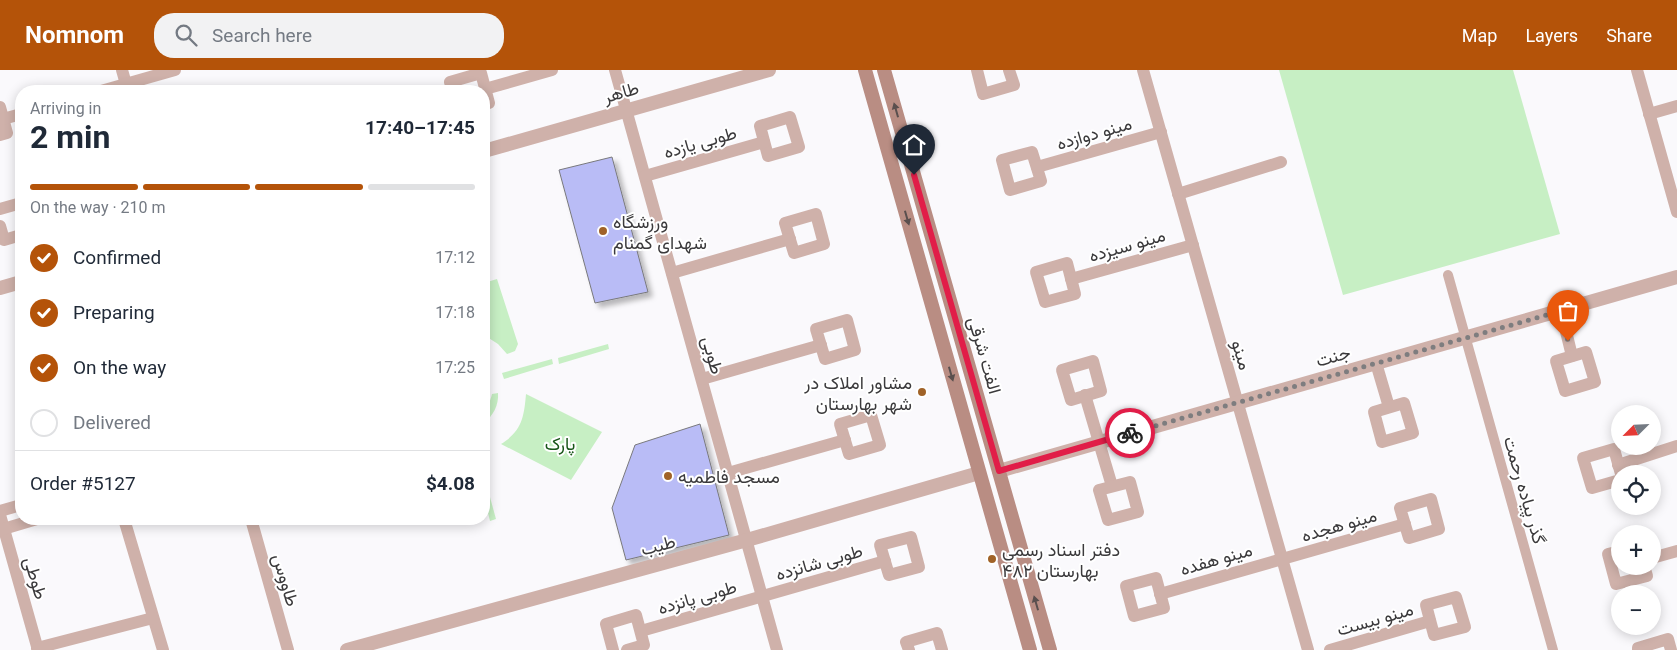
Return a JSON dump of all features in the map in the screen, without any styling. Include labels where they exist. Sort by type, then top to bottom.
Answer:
[{"type":"main road","points":[[865,70],[1030,650]]},
{"type":"main road","name":"الفت شرقی","points":[[884,70],[1050,650]]},
{"type":"street","points":[[122,70],[126,85]]},
{"type":"street","points":[[135,85],[175,70]]},
{"type":"street","points":[[490,88],[552,70]]},
{"type":"street","name":"طوبی","points":[[615,70],[777,650]]},
{"type":"street","name":"طاهر","points":[[490,149],[768,70]]},
{"type":"street","points":[[977,70],[984,94],[1014,85],[1010,70]]},
{"type":"street","name":"مینو","points":[[1143,70],[1308,650]]},
{"type":"street","points":[[1637,70],[1677,212]]},
{"type":"street","points":[[451,85],[450,82],[480,73],[484,85]]},
{"type":"street","points":[[1649,114],[1677,106]]},
{"type":"street","points":[[0,135],[7,133],[2,113],[15,114]]},
{"type":"street","name":"مینو دوازده","points":[[1037,167],[1161,132]]},
{"type":"street","name":"طوبی یازده","points":[[645,176],[764,142]]},
{"type":"street","points":[[1178,194],[1280,162]]},
{"type":"street","points":[[0,209],[15,205]]},
{"type":"street","points":[[0,226],[4,240],[15,237]]},
{"type":"street","points":[[672,273],[790,239]]},
{"type":"street","name":"مینو سیزده","points":[[1071,279],[1193,245]]},
{"type":"street","name":"گذر پیاده رحمت","points":[[1448,276],[1553,650]]},
{"type":"street","name":"جنت","points":[[999,471],[1677,277]]},
{"type":"street","points":[[0,288],[15,284]]},
{"type":"street","points":[[1561,311],[1572,356]]},
{"type":"street","points":[[702,379],[821,345]]},
{"type":"street","points":[[1376,363],[1389,407]]},
{"type":"street","points":[[1085,395],[1112,486]]},
{"type":"street","points":[[728,473],[845,440]]},
{"type":"street","points":[[1629,465],[1677,446]]},
{"type":"street","points":[[1611,483],[1592,488],[1583,458],[1614,449],[1618,465]]},
{"type":"street","name":"طیب","points":[[347,650],[746,540],[979,473]]},
{"type":"street","points":[[0,513],[15,507]]},
{"type":"street","name":"طوطی","points":[[0,513],[2,529],[38,649]]},
{"type":"street","name":"مینو هجده","points":[[1282,559],[1404,524]]},
{"type":"street","points":[[2,529],[16,525]]},
{"type":"street","points":[[126,525],[163,650]]},
{"type":"street","name":"طاووس","points":[[252,525],[288,650]]},
{"type":"street","points":[[1661,555],[1677,551]]},
{"type":"street","points":[[1611,553],[1608,554],[1611,565]]},
{"type":"street","name":"مینو هفده","points":[[1160,594],[1282,559]]},
{"type":"street","name":"طوبی شانزده","points":[[762,596],[885,561]]},
{"type":"street","points":[[1614,575],[1616,584],[1647,575]]},
{"type":"street","name":"طوبی پانزده","points":[[640,631],[762,596]]},
{"type":"street","points":[[613,650],[606,624],[636,615],[644,645],[627,650]]},
{"type":"street","points":[[38,649],[153,618]]},
{"type":"street","name":"مینو بیست","points":[[1330,650],[1430,621]]},
{"type":"street","points":[[909,650],[906,642],[937,633],[942,650]]},
{"type":"street","points":[[1638,650],[1638,648],[1668,639],[1671,650]]},
{"type":"green space","points":[[1279,70],[1513,70],[1560,234],[1343,295]]},
{"type":"green space","points":[[497,279],[518,344],[515,351],[507,354],[490,339],[490,281]]},
{"type":"green space","points":[[608,344],[609,349],[559,364],[558,358]]},
{"type":"green space","points":[[552,359],[553,364],[504,379],[502,373]]},
{"type":"green space","points":[[498,393],[495,410],[490,417],[490,399],[492,394]]},
{"type":"green space","name":"پارک","points":[[526,394],[602,432],[571,480],[501,444],[518,429],[521,423]]},
{"type":"green space","points":[[490,497],[496,519],[490,521]]},
{"type":"building","name":"ورزشگاه شهدای گمنام","points":[[612,157],[648,292],[595,303],[559,170]]},
{"type":"building","name":"مسجد فاطمیه","points":[[700,424],[729,535],[626,560],[612,508],[635,445]]},
{"type":"way so far","points":[[1130,433],[1561,311],[1568,341]]},
{"type":"place","name":"ورزشگاه شهدای گمنام","points":[[603,231]]},
{"type":"place","name":"مشاور املاک در شهر بهارستان","points":[[922,392]]},
{"type":"place","name":"مسجد فاطمیه","points":[[668,476]]},
{"type":"place","name":"دفتر اسناد رسمی ۴۸۲ بهارستان","points":[[992,559]]},
{"type":"route","points":[[914,175],[999,471],[1130,433]]}]
